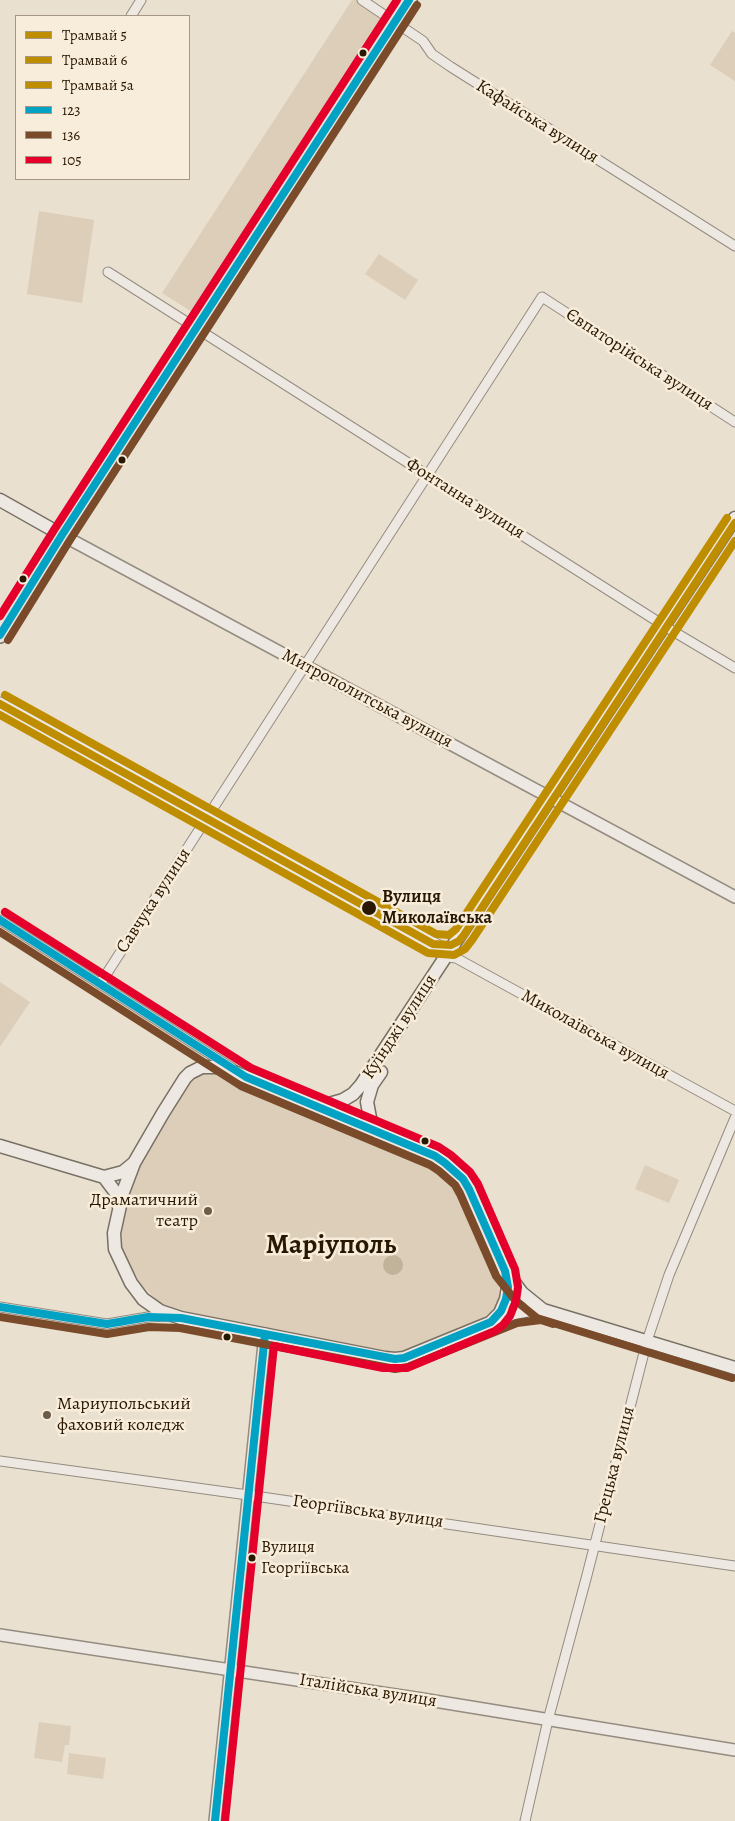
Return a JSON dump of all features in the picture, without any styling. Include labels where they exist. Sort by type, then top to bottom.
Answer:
[{"type":"highway","points":[[0,635],[62,535],[409,0]]},
{"type":"main road","name":"Митрополитська вулиця","points":[[0,500],[62,535]]},
{"type":"main road","name":"Куїнджі вулиця","points":[[668,628],[735,518]]},
{"type":"main road","name":"Куїнджі вулиця","points":[[307,1102],[321,1104],[336,1102],[348,1097],[357,1090],[451,955],[668,628],[735,533]]},
{"type":"main road","name":"Куїнджі вулиця","points":[[377,1132],[370,1118],[368,1108],[368,1096],[372,1085],[451,955]]},
{"type":"main road","points":[[491,1322],[500,1313],[506,1299],[508,1287],[505,1271],[470,1189],[459,1175],[435,1156],[227,1069],[209,1066],[190,1073],[172,1097],[134,1163],[115,1225],[115,1249],[126,1275],[136,1291],[152,1305],[170,1315],[395,1359],[404,1358],[522,1311],[543,1310],[735,1368]]},
{"type":"main road","points":[[1,1149],[104,1177],[123,1172],[134,1163]]},
{"type":"main road","points":[[104,1177],[116,1193],[119,1207]]},
{"type":"main road","points":[[505,1271],[522,1293],[543,1310]]},
{"type":"street","points":[[132,15],[141,0]]},
{"type":"street","points":[[362,0],[395,22]]},
{"type":"street","name":"Кафайська вулиця","points":[[395,22],[423,41],[432,54],[451,67],[735,246]]},
{"type":"street","name":"Фонтанна вулиця","points":[[108,272],[668,628],[735,668]]},
{"type":"street","name":"Євпаторійська вулиця","points":[[542,297],[735,422]]},
{"type":"street","name":"Савчука вулиця","points":[[100,984],[542,297]]},
{"type":"street","name":"Митрополитська вулиця","points":[[62,535],[735,897]]},
{"type":"street","name":"Миколаївська вулиця","points":[[0,702],[206,820]]},
{"type":"street","name":"Миколаївська вулиця","points":[[0,710],[206,820],[735,1112]]},
{"type":"street","points":[[0,920],[246,1077]]},
{"type":"street","name":"Грецька вулиця","points":[[525,1821],[548,1720],[646,1342],[669,1275],[735,1118]]},
{"type":"street","points":[[0,1307],[106,1324],[148,1317],[182,1318]]},
{"type":"street","points":[[215,1821],[265,1334]]},
{"type":"street","name":"Георгіївська вулиця","points":[[0,1461],[735,1566]]},
{"type":"street","name":"Італійська вулиця","points":[[0,1635],[735,1750]]},
{"type":"shaded area","points":[[352,0],[358,0],[382,16],[192,312],[162,293]]},
{"type":"shaded area","points":[[732,31],[735,33],[735,81],[710,65]]},
{"type":"shaded area","points":[[39,211],[94,220],[82,303],[27,294]]},
{"type":"shaded area","points":[[379,254],[418,280],[405,300],[365,274]]},
{"type":"shaded area","points":[[0,982],[30,1002],[0,1047]]},
{"type":"shaded area","points":[[214,1073],[233,1078],[434,1165],[452,1177],[459,1184],[468,1200],[498,1277],[500,1295],[497,1305],[490,1313],[479,1320],[403,1352],[385,1353],[182,1311],[164,1305],[156,1299],[141,1284],[121,1249],[119,1240],[128,1193],[139,1163],[188,1084],[195,1077]]},
{"type":"shaded area","points":[[645,1165],[679,1180],[669,1203],[635,1189]]},
{"type":"shaded area","points":[[389,1255],[397,1255],[403,1261],[403,1269],[397,1275],[389,1275],[383,1269],[383,1261]]},
{"type":"shaded area","points":[[39,1722],[71,1726],[69,1745],[65,1745],[62,1762],[34,1758]]},
{"type":"shaded area","points":[[69,1753],[106,1758],[103,1779],[67,1774]]},
{"type":"tram line","name":"5а","points":[[5,695],[436,934],[449,935],[456,929],[727,518]]},
{"type":"tram line","name":"5","points":[[0,704],[433,944],[451,945],[459,941],[464,935],[735,523]]},
{"type":"tram line","name":"6","points":[[0,715],[428,953],[454,955],[465,949],[472,940],[735,541]]},
{"type":"transit line","name":"105","points":[[0,616],[397,0]]},
{"type":"transit line","name":"123","points":[[0,635],[62,535],[409,0]]},
{"type":"transit line","name":"136","points":[[8,640],[70,540],[417,5]]},
{"type":"transit line","name":"105","points":[[5,912],[251,1068],[439,1147],[451,1155],[470,1172],[478,1184],[515,1269],[518,1287],[516,1301],[510,1316],[503,1325],[495,1331],[407,1368],[383,1368],[274,1346],[225,1821]]},
{"type":"transit line","name":"123","points":[[0,920],[246,1077],[435,1156],[445,1163],[463,1179],[469,1189],[505,1271],[508,1287],[501,1311],[491,1322],[404,1358],[395,1359],[181,1318],[148,1317],[107,1324],[0,1307]]},
{"type":"transit line","name":"136","points":[[0,932],[241,1086],[430,1165],[439,1171],[455,1185],[460,1194],[496,1276],[515,1300],[537,1318],[732,1378]]},
{"type":"transit line","name":"136","points":[[0,1317],[107,1334],[149,1327],[180,1328],[395,1369],[408,1367],[517,1323],[541,1320],[553,1324]]},
{"type":"transit line","name":"123","points":[[215,1821],[265,1334]]},
{"type":"place","name":"Вулиця Миколаївська","points":[[369,908]]},
{"type":"place","name":"Драматичний театр","points":[[208,1211]]},
{"type":"place","name":"Мариупольський фаховий коледж","points":[[47,1415]]},
{"type":"place","name":"Вулиця Георгіївська","points":[[252,1558]]},
{"type":"district","name":"Маріуполь","points":[[331,1246]]}]
